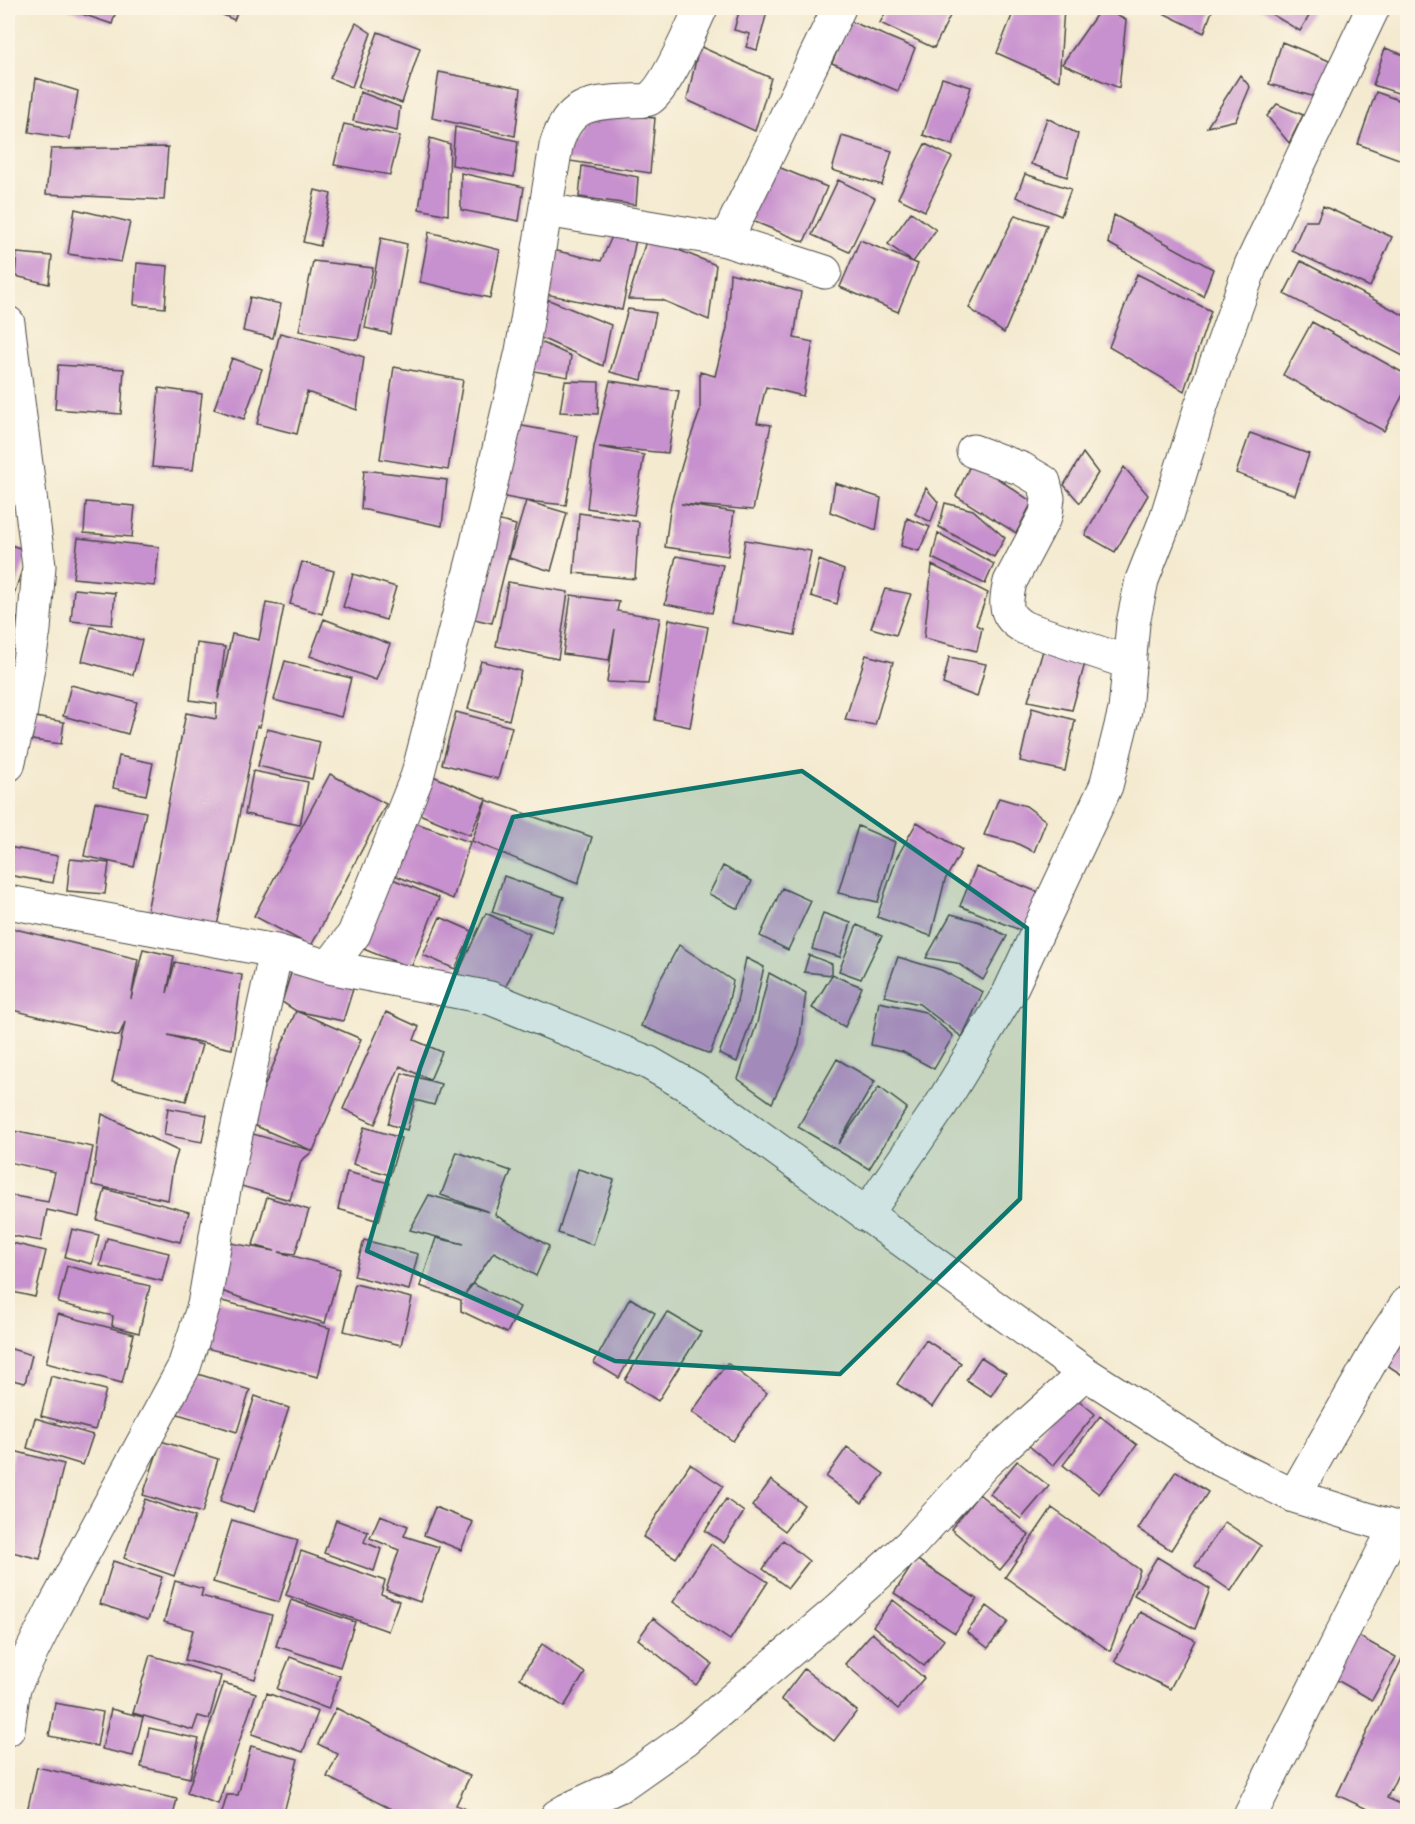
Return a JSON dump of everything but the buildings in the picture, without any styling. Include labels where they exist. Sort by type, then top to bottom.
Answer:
[{"type":"street","points":[[328,967],[354,934],[417,777],[474,556],[522,351],[556,146],[561,130],[572,115],[592,103],[648,100],[662,87],[701,8]]},
{"type":"street","points":[[726,240],[838,8]]},
{"type":"street","points":[[866,1215],[941,1105],[1009,993],[1106,786],[1125,710],[1133,623],[1142,580],[1166,519],[1201,406],[1251,266],[1373,8]]},
{"type":"street","points":[[546,210],[726,240],[825,272]]},
{"type":"street","points":[[8,323],[39,566],[34,630],[20,716],[8,765]]},
{"type":"street","points":[[973,451],[1022,469],[1044,482],[1048,498],[1046,514],[1010,582],[1007,593],[1007,611],[1013,622],[1130,663]]},
{"type":"street","points":[[8,902],[276,951],[328,967],[489,998],[649,1063],[694,1089],[1085,1374],[1217,1458],[1294,1496],[1401,1530],[1250,1816]]},
{"type":"street","points":[[9,1712],[14,1687],[53,1609],[184,1367],[204,1305],[224,1189],[276,951]]},
{"type":"street","points":[[1294,1496],[1407,1302]]},
{"type":"street","points":[[557,1816],[621,1785],[695,1732],[837,1611],[903,1551],[985,1463],[1085,1374]]},
{"type":"highlighted area","points":[[802,771],[1027,928],[1020,1199],[840,1374],[615,1361],[367,1251],[420,1068],[513,817]]}]
